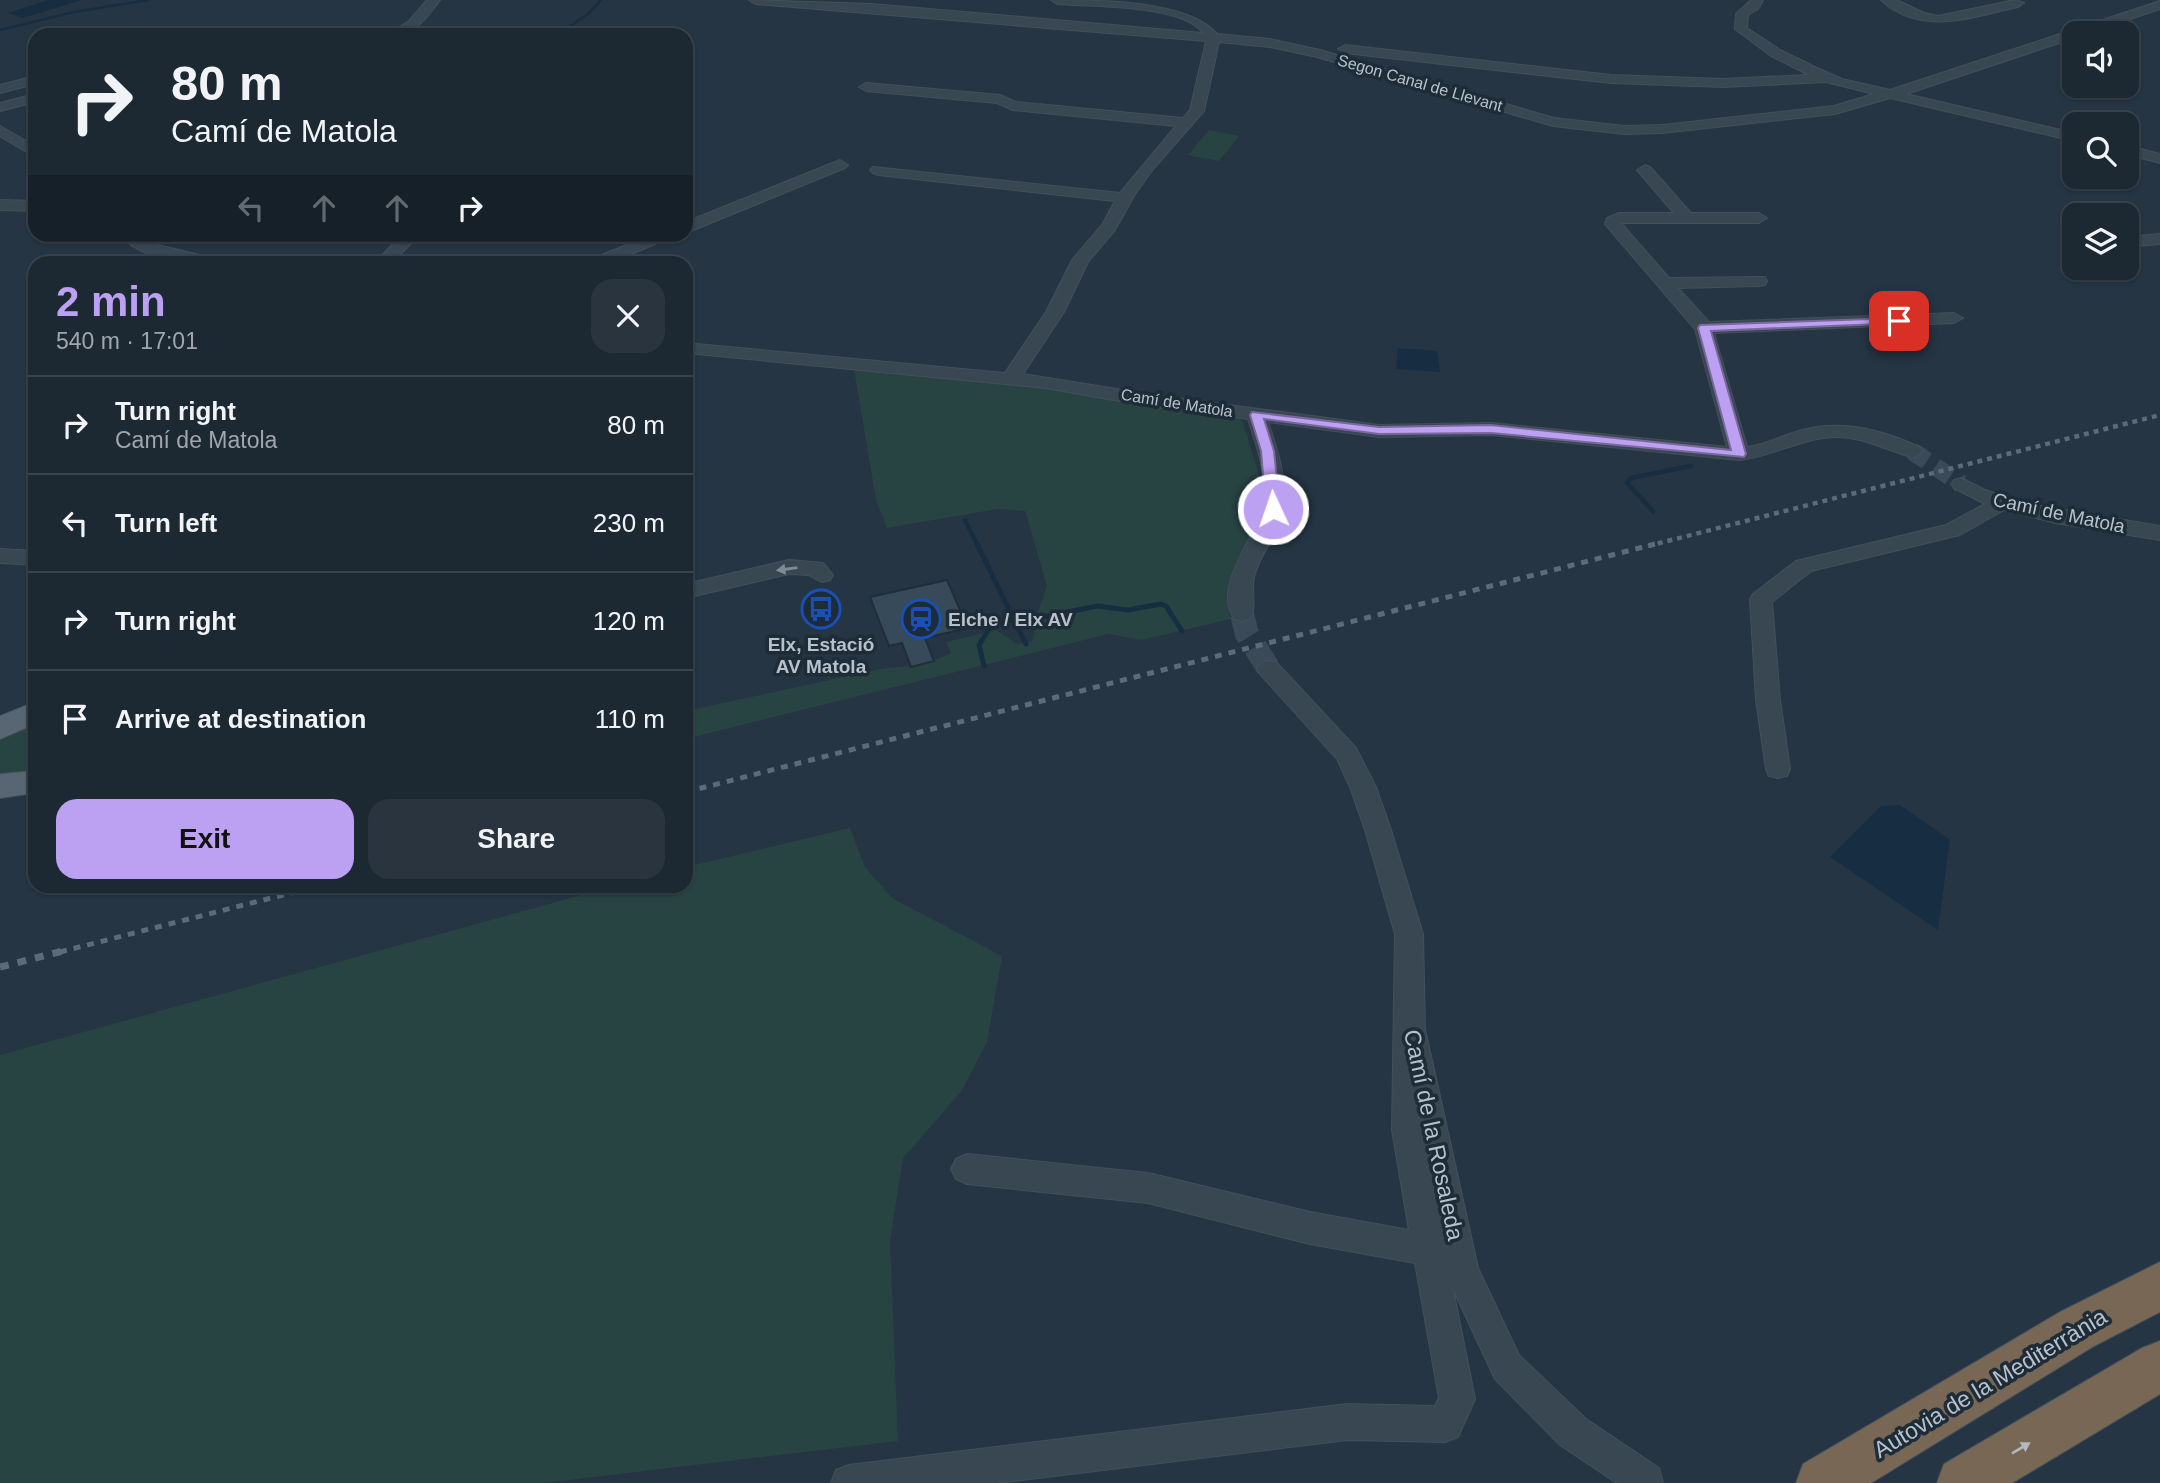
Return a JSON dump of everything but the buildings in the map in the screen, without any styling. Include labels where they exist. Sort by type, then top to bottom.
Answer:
[{"type":"highway","name":"Autovia de la Mediterrània","points":[[1822,1483],[2077,1329],[2160,1286]]},
{"type":"highway","points":[[1963,1483],[2160,1366]]},
{"type":"main road","points":[[0,728],[28,715]]},
{"type":"street","points":[[406,28],[414,24],[434,0]]},
{"type":"street","name":"Segon Canal de Llevant","points":[[755,0],[1274,44],[1320,54],[1553,122],[1597,129],[1662,129],[1835,110],[2062,38]]},
{"type":"street","points":[[1011,378],[1055,312],[1080,260],[1109,227],[1149,165],[1188,123],[1201,102],[1213,38],[1206,27],[1195,20],[1164,10],[1057,0]]},
{"type":"street","points":[[1757,0],[1754,6],[1742,14],[1741,29],[1772,53],[1827,78],[2062,134]]},
{"type":"street","points":[[1886,0],[1920,16],[1938,20],[2018,3]]},
{"type":"street","name":"Segon Canal de Llevant","points":[[2113,21],[2160,5]]},
{"type":"street","points":[[1274,44],[1297,44],[1611,79],[1724,83],[1827,78]]},
{"type":"street","points":[[0,89],[28,82]]},
{"type":"street","points":[[866,87],[1000,100],[1013,106],[1188,123]]},
{"type":"street","points":[[0,107],[28,100]]},
{"type":"street","points":[[0,130],[28,148]]},
{"type":"street","points":[[2139,153],[2160,159]]},
{"type":"street","points":[[693,225],[840,165]]},
{"type":"street","points":[[878,170],[1126,198]]},
{"type":"street","points":[[1644,170],[1687,218]]},
{"type":"street","points":[[0,205],[28,206]]},
{"type":"street","points":[[1739,454],[1704,328],[1613,225],[1613,221],[1619,218],[1759,218]]},
{"type":"street","points":[[2139,241],[2160,239]]},
{"type":"street","points":[[137,242],[182,256]]},
{"type":"street","points":[[389,256],[404,242]]},
{"type":"street","points":[[615,256],[650,242]]},
{"type":"street","points":[[1665,283],[1759,281]]},
{"type":"street","points":[[1704,328],[1954,318]]},
{"type":"street","name":"Camí de Matola","points":[[693,349],[1011,378],[1379,431],[1491,429],[1739,454],[1758,453],[1807,435],[1829,431],[1872,435],[1912,451]]},
{"type":"street","points":[[1242,614],[1239,594],[1241,575],[1273,509],[1268,451],[1256,415]]},
{"type":"street","name":"Camí de Matola","points":[[1961,484],[1970,491],[2002,503],[2160,533]]},
{"type":"street","points":[[1778,769],[1768,700],[1761,599],[1804,566],[1954,530],[2002,503]]},
{"type":"street","points":[[0,556],[28,558]]},
{"type":"street","points":[[693,589],[789,567],[815,568],[822,575]]},
{"type":"street","name":"Camí de la Rosaleda","points":[[1269,669],[1347,754],[1363,787],[1409,934],[1410,1029],[1462,1271],[1507,1367],[1573,1432],[1646,1481]]},
{"type":"street","points":[[849,1483],[1347,1422],[1445,1424],[1457,1399],[1406,1130],[1410,1029]]},
{"type":"street","points":[[967,1168],[1148,1188],[1310,1228],[1427,1249]]},
{"type":"green space","points":[[1209,130],[1239,136],[1219,161],[1188,155]]},
{"type":"green space","points":[[854,369],[1038,381],[1242,420],[1273,509],[1238,560],[1229,589],[1231,619],[1141,640],[1108,634],[693,737],[693,709],[885,668],[927,662],[951,653],[946,642],[996,630],[1017,644],[1032,642],[1037,615],[1047,586],[1025,511],[997,509],[887,528],[876,500]]},
{"type":"green space","points":[[28,718],[28,781],[0,783],[0,732]]},
{"type":"green space","points":[[850,828],[865,867],[892,898],[1002,956],[987,1042],[961,1092],[903,1158],[890,1241],[898,1441],[543,1483],[0,1483],[0,1055],[589,893],[693,893],[693,865]]},
{"type":"water","points":[[48,0],[82,0],[23,18],[8,13]]},
{"type":"water","points":[[1398,348],[1437,351],[1440,372],[1396,369]]},
{"type":"water","points":[[1900,805],[1950,840],[1938,930],[1830,857],[1881,806]]},
{"type":"waterway","points":[[0,30],[74,12],[148,0]]},
{"type":"waterway","points":[[568,28],[589,13],[601,0]]},
{"type":"waterway","points":[[1653,511],[1627,483],[1631,478],[1691,466]]},
{"type":"waterway","points":[[965,520],[977,544]]},
{"type":"waterway","points":[[977,544],[1014,619]]},
{"type":"waterway","points":[[1014,619],[1042,617],[1098,606],[1128,610],[1161,604],[1166,606],[1182,631]]},
{"type":"waterway","points":[[984,666],[979,645],[991,626],[1014,619]]},
{"type":"waterway","points":[[1014,619],[1026,644]]},
{"type":"tunnel","points":[[1912,451],[1961,484]]},
{"type":"tunnel","points":[[1242,614],[1247,634],[1269,669]]},
{"type":"railway","points":[[1648,546],[2160,415]]},
{"type":"railway","points":[[693,790],[1655,544]]},
{"type":"railway","points":[[60,952],[291,893]]},
{"type":"railway","points":[[0,967],[67,950]]},
{"type":"place","name":"Elx, Estació AV Matola","points":[[821,609]]},
{"type":"place","name":"Elche / Elx AV","points":[[921,619]]},
{"type":"route","points":[[1273,509],[1268,451],[1256,415],[1379,431],[1491,429],[1739,454],[1704,328],[1899,321]]}]
